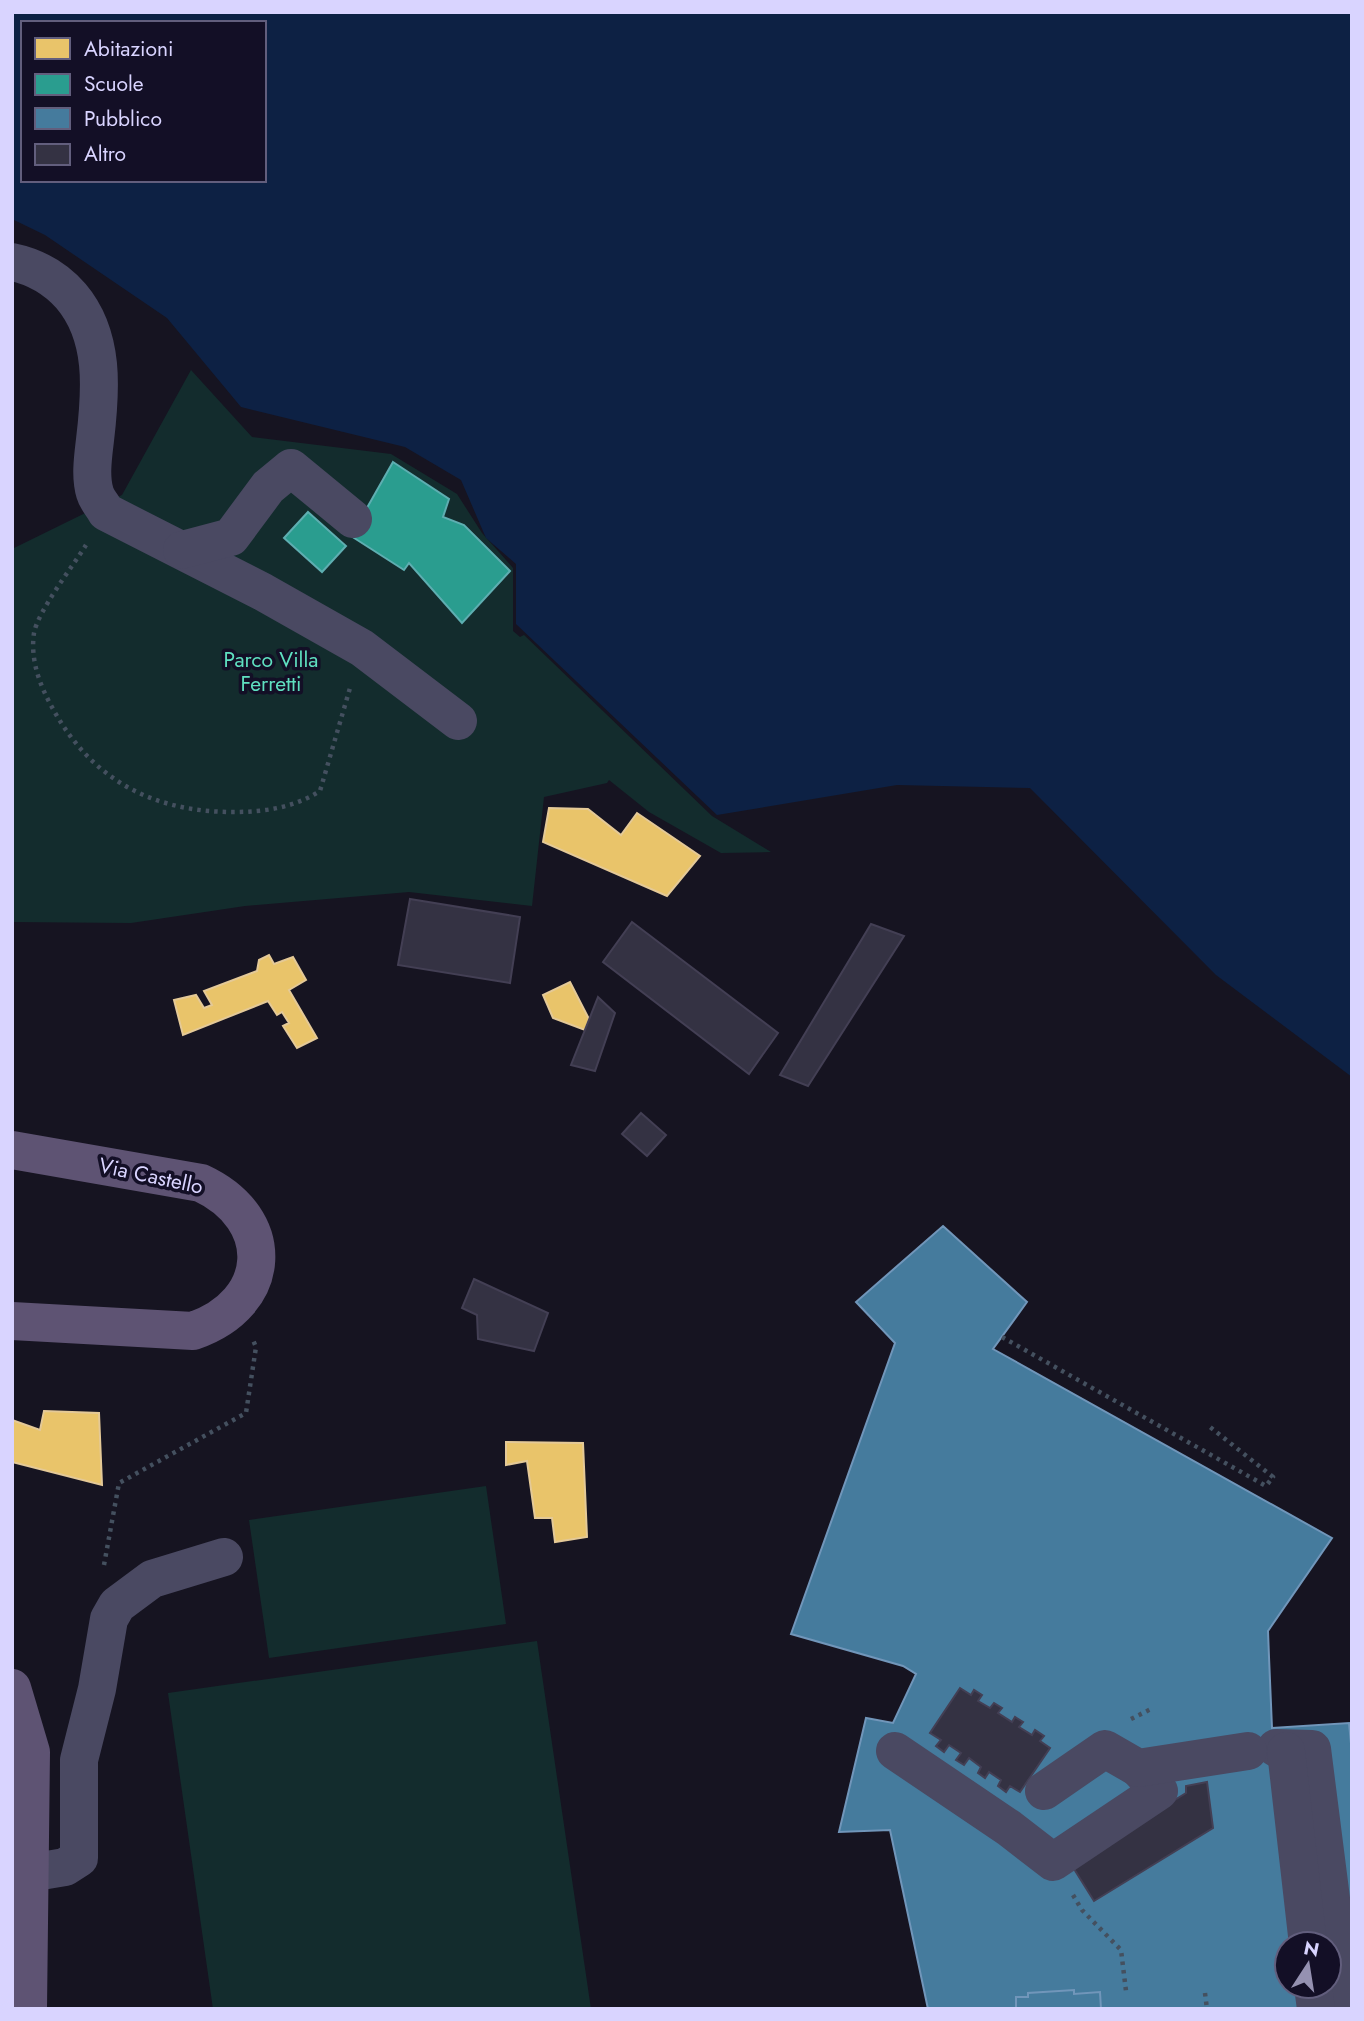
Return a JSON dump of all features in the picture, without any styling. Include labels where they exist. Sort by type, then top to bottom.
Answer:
[{"type":"main road","name":"Via Castello","points":[[12,1150],[201,1183],[224,1194],[242,1212],[253,1234],[256,1260],[250,1285],[237,1307]]},
{"type":"main road","points":[[12,1321],[193,1331],[217,1322],[237,1307]]},
{"type":"main road","points":[[12,1688],[31,1752],[28,2009]]},
{"type":"lane","points":[[12,262],[30,265],[59,282],[92,324],[98,361],[98,415],[92,466],[95,494],[106,512],[263,592],[362,648],[458,721]]},
{"type":"lane","points":[[182,551],[230,537],[268,487],[290,468],[353,519]]},
{"type":"lane","points":[[29,1873],[65,1867],[79,1858],[79,1760],[97,1689],[109,1619],[117,1605],[152,1579],[224,1557]]},
{"type":"lane","points":[[895,1751],[1009,1828],[1053,1862],[1159,1791],[1138,1768],[1105,1749],[1044,1791]]},
{"type":"lane","points":[[1270,1749],[1305,1930]]},
{"type":"lane","points":[[1138,1768],[1270,1749],[1312,1749],[1345,2009]]},
{"type":"path","points":[[106,512],[34,632],[34,668],[62,725],[87,755],[118,782],[152,801],[207,812],[260,812],[303,802],[320,792],[362,648]]},
{"type":"path","points":[[102,1574],[119,1483],[246,1413],[256,1347],[237,1307]]},
{"type":"path","points":[[1002,1337],[1266,1486],[1273,1477],[1210,1427]]},
{"type":"path","points":[[1053,1862],[1082,1910],[1121,1950],[1126,1991]]},
{"type":"path","points":[[1205,1993],[1207,2009]]},
{"type":"green space","name":"Parco Villa Ferretti","points":[[191,370],[252,437],[391,454],[457,494],[482,533],[513,568],[513,631],[520,637],[524,635],[712,816],[771,852],[721,853],[649,812],[609,780],[607,783],[544,797],[532,906],[409,892],[245,906],[131,923],[12,922],[12,549],[122,495]]},
{"type":"green space","points":[[486,1486],[506,1624],[269,1658],[249,1520]]},
{"type":"green space","points":[[537,1641],[591,2009],[213,2009],[168,1693]]},
{"type":"water","points":[[12,12],[1352,12],[1352,1077],[1216,975],[1030,788],[897,785],[717,815],[516,624],[516,564],[486,538],[461,480],[405,447],[241,407],[167,318],[45,235],[12,219]]},
{"type":"building: Abitazioni","points":[[549,808],[588,809],[621,835],[637,813],[700,856],[667,896],[543,842]]},
{"type":"building: Abitazioni","points":[[269,955],[274,964],[293,957],[306,980],[289,990],[317,1038],[297,1048],[283,1026],[289,1023],[282,1012],[277,1015],[268,1001],[183,1035],[174,1000],[196,995],[204,1008],[212,1005],[204,991],[257,971],[259,960]]},
{"type":"building: Abitazioni","points":[[570,982],[589,1019],[585,1030],[553,1018],[543,995]]},
{"type":"building: Abitazioni","points":[[44,1411],[99,1413],[102,1485],[12,1462],[12,1420],[40,1430]]},
{"type":"building: Abitazioni","points":[[506,1442],[583,1443],[587,1537],[555,1542],[552,1518],[535,1518],[527,1461],[506,1465]]},
{"type":"building: Scuole","points":[[393,462],[449,499],[443,517],[464,525],[510,571],[462,623],[409,563],[404,570],[351,536]]},
{"type":"building: Scuole","points":[[308,512],[346,546],[322,572],[284,538]]},
{"type":"building: Pubblico","points":[[943,1226],[1027,1302],[993,1349],[1332,1538],[1268,1631],[1272,1728],[1349,1723],[1352,1754],[1352,2009],[928,2009],[890,1830],[839,1832],[866,1718],[893,1723],[916,1674],[903,1666],[791,1634],[895,1343],[856,1302]]},
{"type":"building: Pubblico","points":[[1074,1990],[1074,1994],[1100,1992],[1101,2009],[1016,2009],[1016,1997],[1028,1997],[1028,1993]]},
{"type":"building: Altro","points":[[410,899],[520,917],[510,983],[398,965]]},
{"type":"building: Altro","points":[[632,922],[778,1033],[749,1074],[603,962]]},
{"type":"building: Altro","points":[[871,924],[904,936],[808,1086],[780,1075]]},
{"type":"building: Altro","points":[[598,997],[615,1013],[595,1071],[571,1065]]},
{"type":"building: Altro","points":[[641,1113],[666,1135],[647,1156],[622,1134]]},
{"type":"building: Altro","points":[[474,1279],[548,1313],[534,1351],[478,1339],[477,1315],[462,1308]]},
{"type":"building: Altro","points":[[960,1688],[971,1695],[974,1690],[982,1695],[978,1701],[990,1708],[994,1703],[1002,1708],[998,1713],[1012,1722],[1015,1717],[1023,1722],[1019,1727],[1032,1735],[1035,1730],[1044,1736],[1040,1741],[1050,1748],[1020,1792],[1010,1786],[1006,1792],[998,1786],[1001,1780],[989,1772],[985,1778],[978,1773],[981,1767],[969,1758],[964,1765],[956,1760],[961,1753],[949,1745],[944,1752],[936,1746],[941,1740],[930,1733]]},
{"type":"building: Altro","points":[[1207,1782],[1213,1828],[1094,1901],[1071,1864],[1186,1793],[1186,1786]]}]
